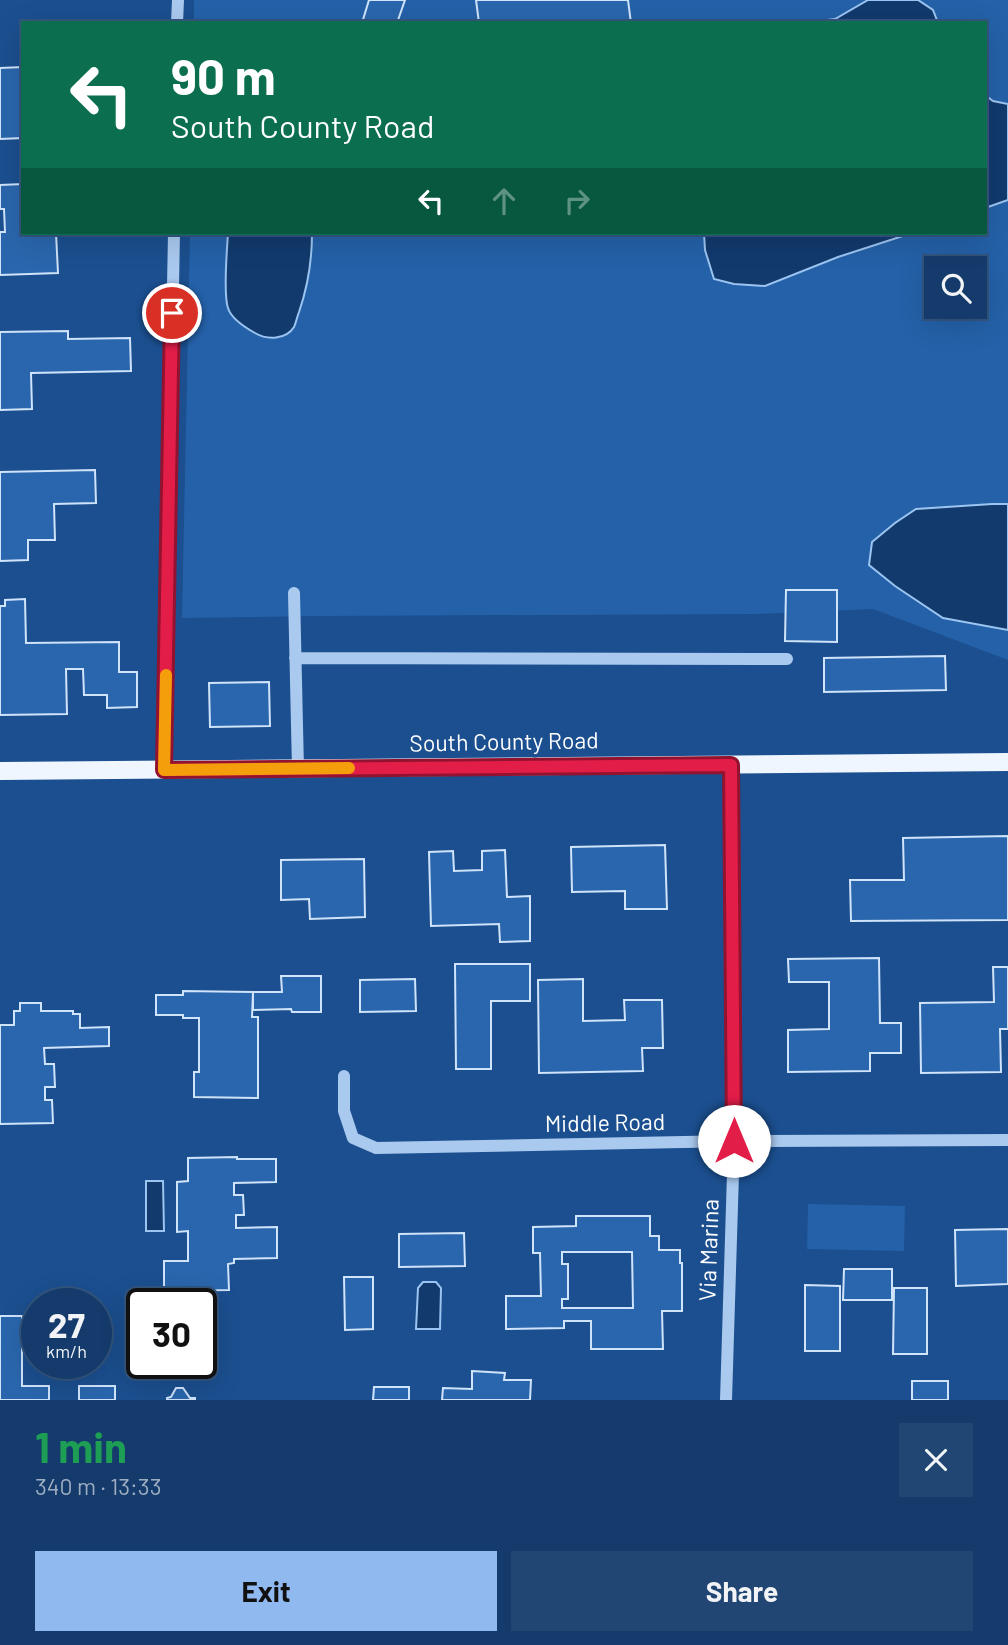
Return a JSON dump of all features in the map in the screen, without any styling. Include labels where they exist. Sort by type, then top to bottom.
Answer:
[{"type":"main road","name":"South County Road","points":[[0,771],[1008,762]]},
{"type":"street","points":[[177,21],[178,0]]},
{"type":"street","points":[[164,770],[174,235]]},
{"type":"street","points":[[294,593],[298,769]]},
{"type":"street","points":[[295,658],[787,659]]},
{"type":"street","name":"Via Marina","points":[[726,1400],[734,1141],[731,765]]},
{"type":"street","name":"Middle Road","points":[[344,1076],[344,1111],[353,1138],[376,1148],[734,1141],[1008,1140]]},
{"type":"shaded area","points":[[194,0],[1008,0],[1008,660],[873,609],[755,614],[182,618],[190,235],[987,235],[987,21],[194,21]]},
{"type":"shaded area","points":[[868,0],[918,0],[933,10],[937,21],[819,21],[835,19]]},
{"type":"shaded area","points":[[987,96],[993,101],[1008,104],[1008,200],[987,207]]},
{"type":"shaded area","points":[[228,235],[312,235],[305,292],[295,325],[286,334],[276,338],[260,335],[232,315],[227,301]]},
{"type":"shaded area","points":[[704,235],[906,235],[838,257],[765,286],[734,284],[714,279],[705,250]]},
{"type":"shaded area","points":[[1008,504],[1008,630],[943,618],[869,565],[872,542],[916,509]]},
{"type":"shaded area","points":[[146,1181],[163,1181],[164,1231],[146,1231]]},
{"type":"shaded area","points":[[808,1204],[905,1206],[904,1251],[807,1249]]},
{"type":"shaded area","points":[[423,1282],[436,1282],[441,1288],[440,1329],[416,1329],[418,1288]]},
{"type":"building","points":[[369,0],[405,0],[398,21],[363,21]]},
{"type":"building","points":[[476,0],[628,0],[631,21],[479,21]]},
{"type":"building","points":[[21,67],[21,138],[0,139],[0,68]]},
{"type":"building","points":[[21,184],[21,235],[56,235],[58,273],[0,275],[0,232],[5,232],[4,209],[0,209],[0,185]]},
{"type":"building","points":[[68,331],[68,339],[130,338],[131,371],[31,373],[32,409],[0,410],[0,332]]},
{"type":"building","points":[[95,470],[96,503],[54,504],[55,540],[28,540],[28,560],[0,561],[0,472]]},
{"type":"building","points":[[786,590],[837,590],[837,642],[785,641]]},
{"type":"building","points":[[25,599],[26,643],[119,642],[119,672],[137,672],[137,707],[107,708],[107,695],[84,695],[83,669],[66,669],[67,714],[0,715],[0,606],[5,606],[5,600]]},
{"type":"building","points":[[945,656],[946,690],[824,692],[824,658]]},
{"type":"building","points":[[269,682],[270,726],[210,727],[209,683]]},
{"type":"building","points":[[1008,836],[1008,920],[851,921],[850,880],[904,880],[903,838]]},
{"type":"building","points":[[665,845],[667,909],[625,909],[625,891],[572,892],[571,847]]},
{"type":"building","points":[[505,850],[507,897],[530,896],[530,941],[500,942],[499,924],[431,926],[429,852],[453,851],[454,871],[482,870],[482,851]]},
{"type":"building","points":[[364,859],[365,917],[310,919],[309,899],[281,900],[281,860]]},
{"type":"building","points":[[879,958],[880,1023],[901,1023],[901,1053],[870,1053],[870,1071],[788,1072],[788,1030],[829,1029],[829,982],[789,982],[788,959]]},
{"type":"building","points":[[455,964],[530,964],[530,1001],[491,1001],[491,1069],[456,1069]]},
{"type":"building","points":[[993,967],[1008,967],[1008,1029],[1000,1029],[1001,1072],[921,1073],[920,1003],[994,1002]]},
{"type":"building","points":[[281,976],[321,976],[321,1012],[292,1012],[291,1009],[253,1010],[253,992],[282,992]]},
{"type":"building","points":[[415,979],[416,1011],[360,1012],[360,980]]},
{"type":"building","points":[[583,979],[583,1021],[625,1020],[624,1000],[662,1000],[663,1048],[642,1048],[643,1071],[539,1073],[538,980]]},
{"type":"building","points":[[183,991],[253,992],[252,1017],[258,1017],[258,1098],[194,1097],[194,1072],[199,1072],[199,1018],[156,1015],[156,995],[183,995]]},
{"type":"building","points":[[20,1003],[41,1003],[41,1011],[73,1011],[73,1014],[80,1014],[80,1028],[109,1027],[109,1046],[44,1048],[45,1064],[54,1064],[55,1087],[45,1087],[45,1100],[52,1100],[53,1123],[0,1124],[0,1025],[14,1025],[14,1011],[20,1011]]},
{"type":"building","points":[[188,1158],[276,1159],[276,1182],[234,1183],[234,1195],[243,1195],[244,1215],[236,1215],[236,1228],[277,1227],[277,1258],[234,1259],[234,1263],[228,1264],[229,1290],[164,1288],[164,1261],[188,1261],[188,1231],[177,1232],[177,1182],[188,1181]]},
{"type":"building","points":[[576,1216],[650,1216],[650,1236],[659,1236],[659,1250],[680,1250],[682,1311],[662,1311],[663,1349],[591,1349],[591,1321],[564,1321],[564,1328],[506,1329],[506,1296],[541,1296],[540,1253],[533,1253],[533,1227],[576,1226]],"holes":[[[562,1252],[632,1252],[633,1308],[562,1308],[562,1299],[568,1299],[568,1264],[562,1264]]]},
{"type":"building","points":[[1008,1229],[1008,1284],[956,1286],[955,1230]]},
{"type":"building","points":[[464,1233],[465,1266],[399,1267],[399,1234]]},
{"type":"building","points":[[844,1269],[892,1269],[892,1300],[843,1300]]},
{"type":"building","points":[[344,1277],[373,1277],[373,1329],[345,1330]]},
{"type":"building","points":[[805,1285],[840,1286],[840,1351],[805,1351]]},
{"type":"building","points":[[894,1288],[927,1288],[927,1354],[893,1354]]},
{"type":"building","points":[[0,1316],[21,1316],[22,1386],[49,1386],[49,1400],[0,1400]]},
{"type":"building","points":[[472,1371],[505,1373],[504,1380],[531,1380],[530,1400],[442,1400],[443,1388],[472,1389]]},
{"type":"building","points":[[912,1381],[948,1381],[948,1400],[912,1400]]},
{"type":"building","points":[[79,1386],[115,1386],[115,1400],[79,1400]]},
{"type":"building","points":[[374,1387],[409,1387],[409,1400],[373,1400]]},
{"type":"building","points":[[176,1388],[183,1388],[190,1398],[195,1400],[167,1400]]},
{"type":"slow traffic","points":[[166,675],[164,770],[349,768]]},
{"type":"route","points":[[172,313],[164,770],[731,765],[734,1141]]}]
